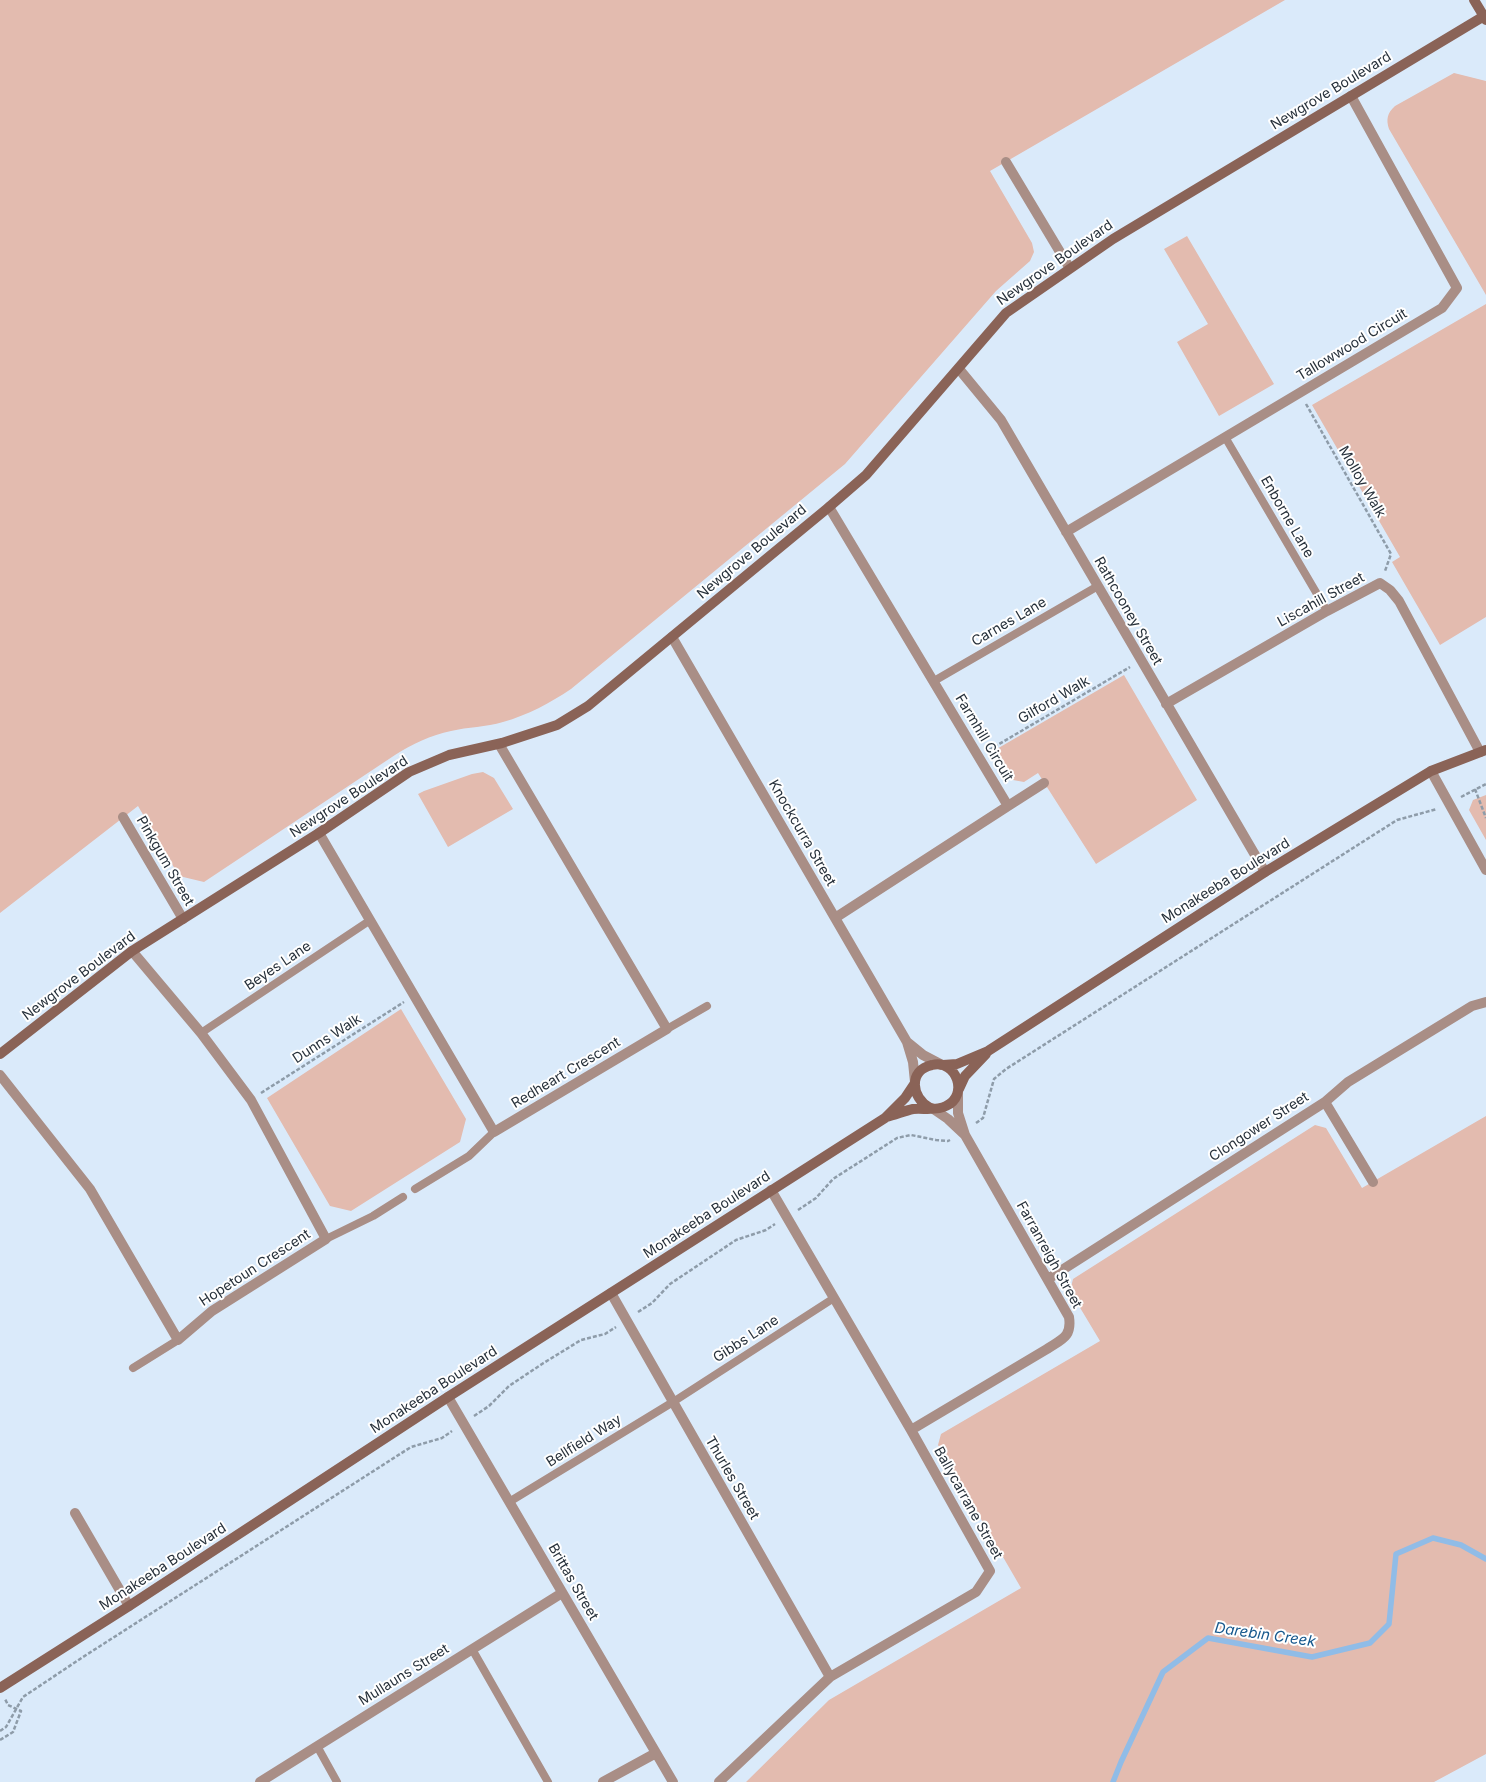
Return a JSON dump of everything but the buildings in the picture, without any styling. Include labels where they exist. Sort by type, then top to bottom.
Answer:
[{"type":"street","points":[[1474,0],[1485,18]]},
{"type":"street","name":"Newgrove Boulevard","points":[[0,1054],[132,951],[319,833],[409,772],[449,755],[498,744],[557,725],[588,706],[830,507],[866,475],[1006,313],[1069,267],[1113,239],[1350,96],[1485,18]]},
{"type":"street","name":"Tallowwood Circuit","points":[[1066,532],[1442,308],[1457,288],[1350,96]]},
{"type":"street","points":[[1006,162],[1069,267]]},
{"type":"street","name":"Rathcooney Street","points":[[959,369],[1001,420],[1265,872]]},
{"type":"street","name":"Farmhill Circuit","points":[[830,507],[1008,806]]},
{"type":"street","name":"Liscahill Street","points":[[1166,704],[1327,611],[1380,583],[1390,590],[1399,601],[1483,751]]},
{"type":"street","name":"Knockcurra Street","points":[[672,637],[907,1042],[913,1062],[915,1083]]},
{"type":"street","points":[[498,744],[667,1029]]},
{"type":"street","name":"Monakeeba Boulevard","points":[[942,1065],[957,1064],[988,1051],[1265,872],[1431,771],[1483,751]]},
{"type":"street","points":[[1431,771],[1486,870]]},
{"type":"street","points":[[835,918],[1044,783]]},
{"type":"street","name":"Pinkgum Street","points":[[123,817],[182,919]]},
{"type":"street","points":[[319,833],[369,921],[494,1132]]},
{"type":"street","name":"Hopetoun Crescent","points":[[132,951],[201,1033],[251,1100],[326,1239],[212,1311],[178,1340]]},
{"type":"street","name":"Clongower Street","points":[[1048,1280],[1325,1102],[1348,1082],[1472,1006],[1486,1002]]},
{"type":"street","name":"Redheart Crescent","points":[[494,1132],[667,1029]]},
{"type":"street","name":"Knockcurra Street","points":[[907,1042],[923,1055],[942,1065]]},
{"type":"street","name":"Monakeeba Boulevard","points":[[958,1090],[965,1076],[988,1051]]},
{"type":"street","points":[[930,1065],[942,1065],[953,1072],[959,1083],[958,1090],[952,1103],[946,1106],[931,1108],[925,1105],[917,1096],[915,1083],[917,1077],[924,1068],[930,1065]]},
{"type":"street","points":[[0,1075],[90,1189],[178,1340]]},
{"type":"street","name":"Monakeeba Boulevard","points":[[0,1688],[129,1606],[448,1397],[884,1118],[905,1098],[915,1083]]},
{"type":"street","name":"Farranreigh Street","points":[[911,1430],[1047,1349],[1066,1335],[1071,1328],[1069,1317],[963,1133],[958,1113],[958,1090]]},
{"type":"street","points":[[1325,1102],[1373,1182]]},
{"type":"street","name":"Monakeeba Boulevard","points":[[884,1118],[912,1109],[931,1108]]},
{"type":"street","name":"Farranreigh Street","points":[[931,1108],[948,1119],[963,1133]]},
{"type":"street","name":"Ballycarrane Street","points":[[719,1782],[830,1677],[976,1592],[990,1571],[911,1430],[771,1190]]},
{"type":"street","name":"Thurles Street","points":[[611,1293],[830,1677]]},
{"type":"street","name":"Brittas Street","points":[[448,1397],[673,1782]]},
{"type":"street","points":[[75,1513],[129,1606]]},
{"type":"street","name":"Mullauns Street","points":[[260,1782],[562,1593]]},
{"type":"street","points":[[603,1782],[656,1752]]},
{"type":"lane","name":"Enborne Lane","points":[[1225,437],[1327,611]]},
{"type":"lane","name":"Carnes Lane","points":[[934,681],[1098,586]]},
{"type":"lane","name":"Beyes Lane","points":[[201,1033],[369,921]]},
{"type":"lane","points":[[667,1029],[706,1006]]},
{"type":"lane","points":[[415,1189],[469,1156],[494,1132]]},
{"type":"lane","points":[[326,1239],[373,1216],[403,1197]]},
{"type":"lane","name":"Gibbs Lane","points":[[672,1402],[834,1298]]},
{"type":"lane","points":[[133,1368],[178,1340]]},
{"type":"lane","name":"Bellfield Way","points":[[509,1502],[672,1402]]},
{"type":"lane","points":[[472,1649],[548,1782]]},
{"type":"lane","points":[[317,1746],[337,1782]]},
{"type":"path","name":"Molloy Walk","points":[[1299,393],[1392,554],[1380,583]]},
{"type":"path","name":"Gilford Walk","points":[[978,756],[1141,660]]},
{"type":"path","points":[[0,1731],[6,1727],[23,1697],[411,1447],[442,1438],[489,1406],[509,1386],[542,1364],[581,1340],[605,1334],[652,1303],[670,1284],[736,1240],[766,1230],[787,1217],[816,1198],[833,1179],[897,1138],[911,1135],[948,1141],[963,1133],[983,1118],[994,1080],[1006,1069],[1397,820],[1438,808],[1486,784]]},
{"type":"path","points":[[1475,789],[1486,818]]},
{"type":"path","name":"Dunns Walk","points":[[251,1100],[413,996]]},
{"type":"path","points":[[0,1740],[13,1732],[21,1711],[8,1705],[4,1698]]},
{"type":"shaded area","points":[[0,0],[1285,0],[990,171],[1032,243],[1034,252],[1030,261],[996,291],[845,464],[571,689],[521,716],[490,725],[457,730],[429,737],[408,747],[204,882],[179,876],[138,806],[0,913]]},
{"type":"shaded area","points":[[1454,73],[1486,81],[1486,295],[1389,129],[1388,123],[1389,114],[1395,106]]},
{"type":"shaded area","points":[[1187,236],[1274,384],[1219,416],[1177,342],[1208,324],[1164,249]]},
{"type":"shaded area","points":[[1486,304],[1486,617],[1440,645],[1392,562],[1400,557],[1312,405]]},
{"type":"shaded area","points":[[1124,675],[1197,800],[1096,864],[1038,773],[1024,782],[1013,780],[995,750]]},
{"type":"shaded area","points":[[483,772],[494,778],[513,809],[448,847],[418,794],[472,774]]},
{"type":"shaded area","points":[[1486,795],[1486,840],[1469,810],[1473,800]]},
{"type":"shaded area","points":[[401,1009],[466,1119],[460,1142],[351,1211],[330,1206],[267,1098]]},
{"type":"shaded area","points":[[1486,1116],[1486,1754],[1434,1782],[746,1782],[829,1700],[1021,1588],[938,1445],[941,1434],[1100,1341],[1070,1291],[1073,1279],[1315,1125],[1326,1128],[1362,1188]]},
{"type":"waterway","name":"Darebin Creek","points":[[1113,1782],[1163,1672],[1208,1638],[1312,1657],[1370,1643],[1389,1624],[1396,1554],[1433,1538],[1461,1545],[1486,1559]]}]
